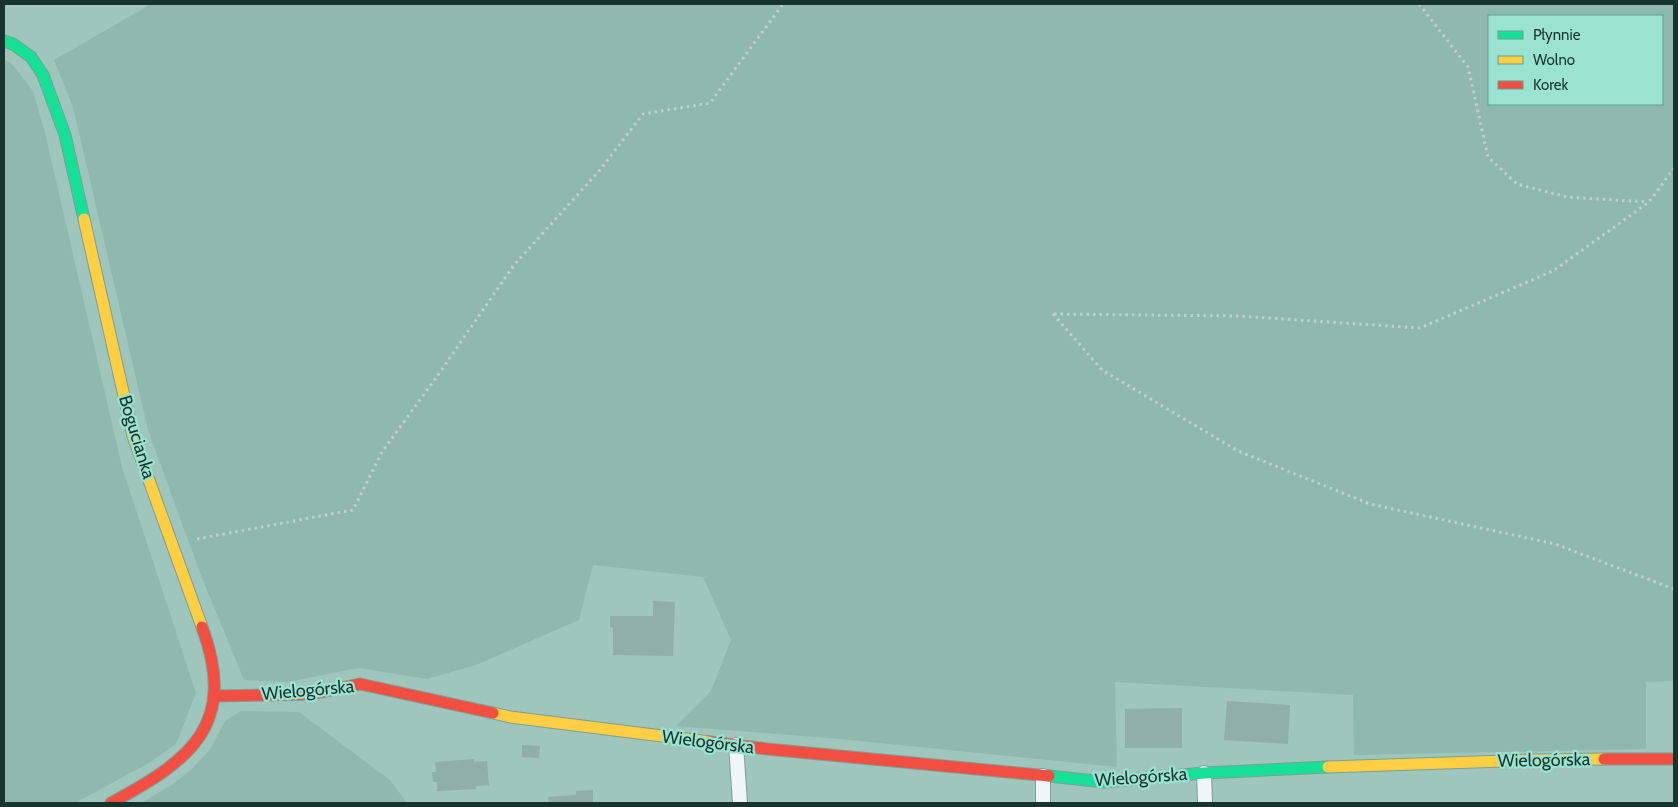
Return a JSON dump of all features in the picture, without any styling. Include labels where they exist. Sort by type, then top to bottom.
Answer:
[{"type":"street","name":"Bogucianka","points":[[4,41],[13,44],[31,57],[43,75],[65,135],[133,436],[209,645],[215,679],[215,696],[206,729],[184,757],[150,783],[111,803]]},
{"type":"street","name":"Wielogórska","points":[[215,696],[312,694],[360,684],[510,717],[766,750],[1104,782],[1204,772],[1284,768],[1525,760],[1674,759]]},
{"type":"lane","points":[[736,745],[740,803]]},
{"type":"lane","name":"Wielogórska","points":[[1204,772],[1205,803]]},
{"type":"lane","points":[[1042,776],[1043,803]]},
{"type":"path","points":[[172,543],[353,510],[382,452],[438,376],[514,265],[599,171],[643,114],[710,103],[783,4]]},
{"type":"path","points":[[1419,4],[1468,67],[1488,157],[1518,184],[1567,197],[1649,202]]},
{"type":"path","points":[[1674,168],[1649,202],[1553,271],[1420,328],[1238,316],[1053,314],[1102,370],[1238,451],[1370,504],[1555,544],[1674,589]]},
{"type":"green space","points":[[151,4],[1674,4],[1674,681],[1646,682],[1646,749],[1354,755],[1353,695],[1115,682],[1117,767],[840,739],[676,726],[711,691],[731,640],[703,577],[593,565],[579,620],[476,665],[427,679],[359,668],[288,682],[244,680],[200,573],[148,430],[73,107],[54,60]]},
{"type":"green space","points":[[4,59],[12,64],[33,91],[45,133],[122,467],[196,693],[176,744],[149,763],[75,803],[4,803]]},
{"type":"green space","points":[[241,711],[299,712],[390,780],[407,803],[141,803],[172,785],[193,768],[211,748],[225,721]]},
{"type":"building","points":[[653,601],[675,602],[673,656],[613,655],[613,628],[610,627],[610,616],[653,616]]},
{"type":"building","points":[[1227,701],[1290,705],[1288,744],[1224,740]]},
{"type":"building","points":[[1182,708],[1182,748],[1125,748],[1125,709]]},
{"type":"building","points":[[522,745],[540,746],[539,758],[522,757]]},
{"type":"building","points":[[474,759],[474,762],[487,761],[489,785],[476,786],[476,789],[437,791],[437,782],[433,782],[432,772],[436,772],[435,762]]},
{"type":"building","points":[[593,790],[593,803],[549,803],[548,797],[576,795],[576,791]]},
{"type":"traffic: fast","points":[[4,41],[13,44],[31,57],[43,75],[65,135],[84,219]]},
{"type":"traffic: fast","points":[[1049,776],[1104,782],[1204,773],[1328,767]]},
{"type":"traffic: slow","points":[[84,219],[133,436],[202,627]]},
{"type":"traffic: slow","points":[[493,713],[510,717],[710,742]]},
{"type":"traffic: slow","points":[[1328,767],[1604,759]]},
{"type":"traffic: jam","points":[[111,803],[164,771],[184,754],[200,736],[210,714],[214,690],[212,661],[202,627]]},
{"type":"traffic: jam","points":[[215,696],[312,694],[360,684],[493,713]]},
{"type":"traffic: jam","points":[[710,742],[1049,776]]},
{"type":"traffic: jam","points":[[1604,759],[1674,759]]}]
